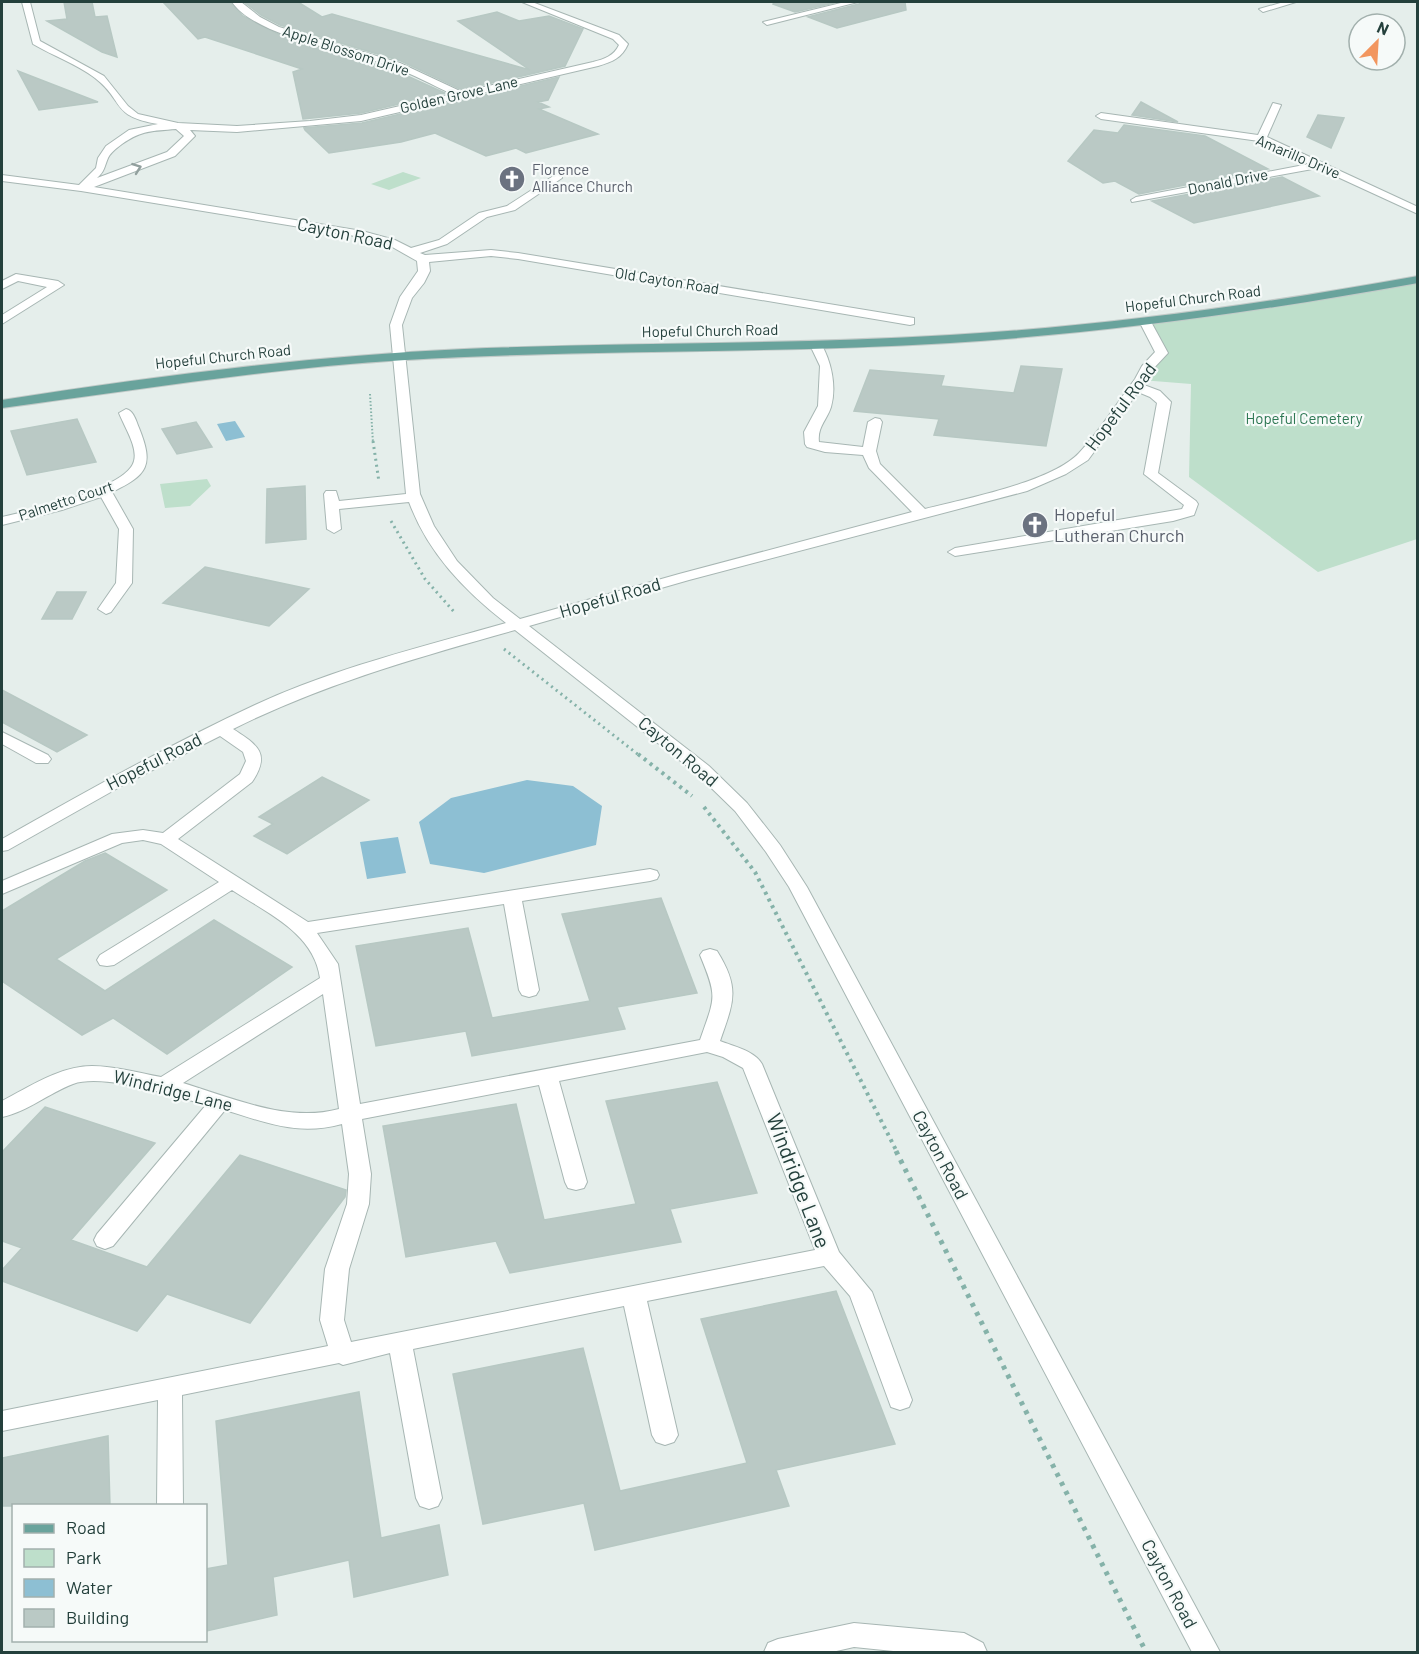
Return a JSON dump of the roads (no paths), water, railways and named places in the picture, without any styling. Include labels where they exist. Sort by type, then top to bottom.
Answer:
[{"type":"main road","name":"Hopeful Church Road","points":[[2,404],[175,378],[399,357],[525,351],[816,345],[964,338],[1146,323],[1292,302],[1418,279]]},
{"type":"street","points":[[26,2],[36,42],[104,80],[126,111],[147,120],[178,126],[188,131],[190,136],[171,154],[81,188]]},
{"type":"street","name":"Apple Blossom Drive","points":[[236,2],[257,19],[276,28],[397,65],[459,94]]},
{"type":"street","name":"Golden Grove Lane","points":[[178,126],[237,129],[310,124],[361,117],[595,64],[610,60],[621,53],[624,44],[616,38],[525,2]]},
{"type":"street","points":[[767,22],[851,2]]},
{"type":"street","points":[[1263,9],[1292,2]]},
{"type":"street","points":[[1261,138],[1276,105]]},
{"type":"street","name":"Amarillo Drive","points":[[1101,116],[1261,138],[1418,211]]},
{"type":"street","points":[[81,188],[97,175],[103,158],[119,140],[145,128],[178,126]]},
{"type":"street","name":"Donald Drive","points":[[1136,200],[1320,165]]},
{"type":"street","points":[[411,251],[443,242],[483,215],[511,208],[558,176]]},
{"type":"street","name":"Cayton Road","points":[[2,178],[81,188],[362,234],[391,242],[423,259],[424,271],[418,284],[406,297],[396,325],[415,497],[421,517],[436,545],[458,573],[518,625],[703,770],[741,807],[774,849],[798,887],[1206,1653]]},
{"type":"street","name":"Old Cayton Road","points":[[423,259],[491,253],[518,256],[910,321]]},
{"type":"street","points":[[2,286],[16,278],[58,285],[2,320]]},
{"type":"street","name":"Hopeful Road","points":[[2,846],[119,780],[220,728],[262,708],[371,666],[684,577],[921,513],[1001,495],[1061,471],[1083,457],[1136,387],[1146,369],[1162,353],[1146,323]]},
{"type":"street","points":[[816,345],[826,366],[825,406],[811,432],[812,444],[825,448],[869,451]]},
{"type":"street","points":[[955,552],[1173,517],[1189,512],[1191,504],[1151,474],[1164,402],[1155,394],[1136,387]]},
{"type":"street","name":"Palmetto Court","points":[[2,521],[104,490],[132,476],[142,458],[126,413]]},
{"type":"street","points":[[875,422],[869,451],[874,465],[921,513]]},
{"type":"street","points":[[104,490],[126,529],[124,583],[106,609]]},
{"type":"street","points":[[334,529],[332,500],[415,497]]},
{"type":"street","points":[[166,839],[246,778],[254,768],[256,759],[252,751],[220,728]]},
{"type":"street","points":[[2,737],[42,759]]},
{"type":"street","points":[[2,888],[118,838],[143,835],[166,839],[305,928],[328,964],[360,1174],[358,1204],[337,1269],[332,1320],[343,1354]]},
{"type":"street","points":[[305,928],[650,875]]},
{"type":"street","points":[[108,960],[232,882]]},
{"type":"street","points":[[512,897],[529,990]]},
{"type":"street","points":[[708,1044],[724,999],[722,984],[710,955]]},
{"type":"street","points":[[164,1085],[330,980]]},
{"type":"street","name":"Windridge Lane","points":[[2,1110],[50,1085],[73,1076],[92,1073],[164,1085],[286,1121],[320,1122],[350,1114],[708,1044],[730,1052],[752,1064],[829,1256],[2,1421]]},
{"type":"street","points":[[547,1076],[576,1182]]},
{"type":"street","points":[[105,1240],[220,1102]]},
{"type":"street","points":[[829,1256],[860,1292],[900,1400]]},
{"type":"street","points":[[634,1296],[665,1435]]},
{"type":"street","points":[[400,1343],[429,1498]]},
{"type":"street","points":[[170,1388],[170,1504]]},
{"type":"street","points":[[778,1653],[854,1635],[964,1646],[973,1653]]},
{"type":"water","points":[[235,421],[245,437],[226,441],[217,424]]},
{"type":"water","points":[[527,780],[573,786],[602,806],[596,845],[484,873],[430,864],[419,822],[451,798]]},
{"type":"water","points":[[398,837],[406,873],[367,879],[360,842]]},
{"type":"place","name":"Florence Alliance Church","points":[[512,179]]},
{"type":"place","name":"Hopeful Lutheran Church","points":[[1035,525]]},
{"type":"park label","name":"Hopeful Cemetery","points":[[1304,419]]}]
